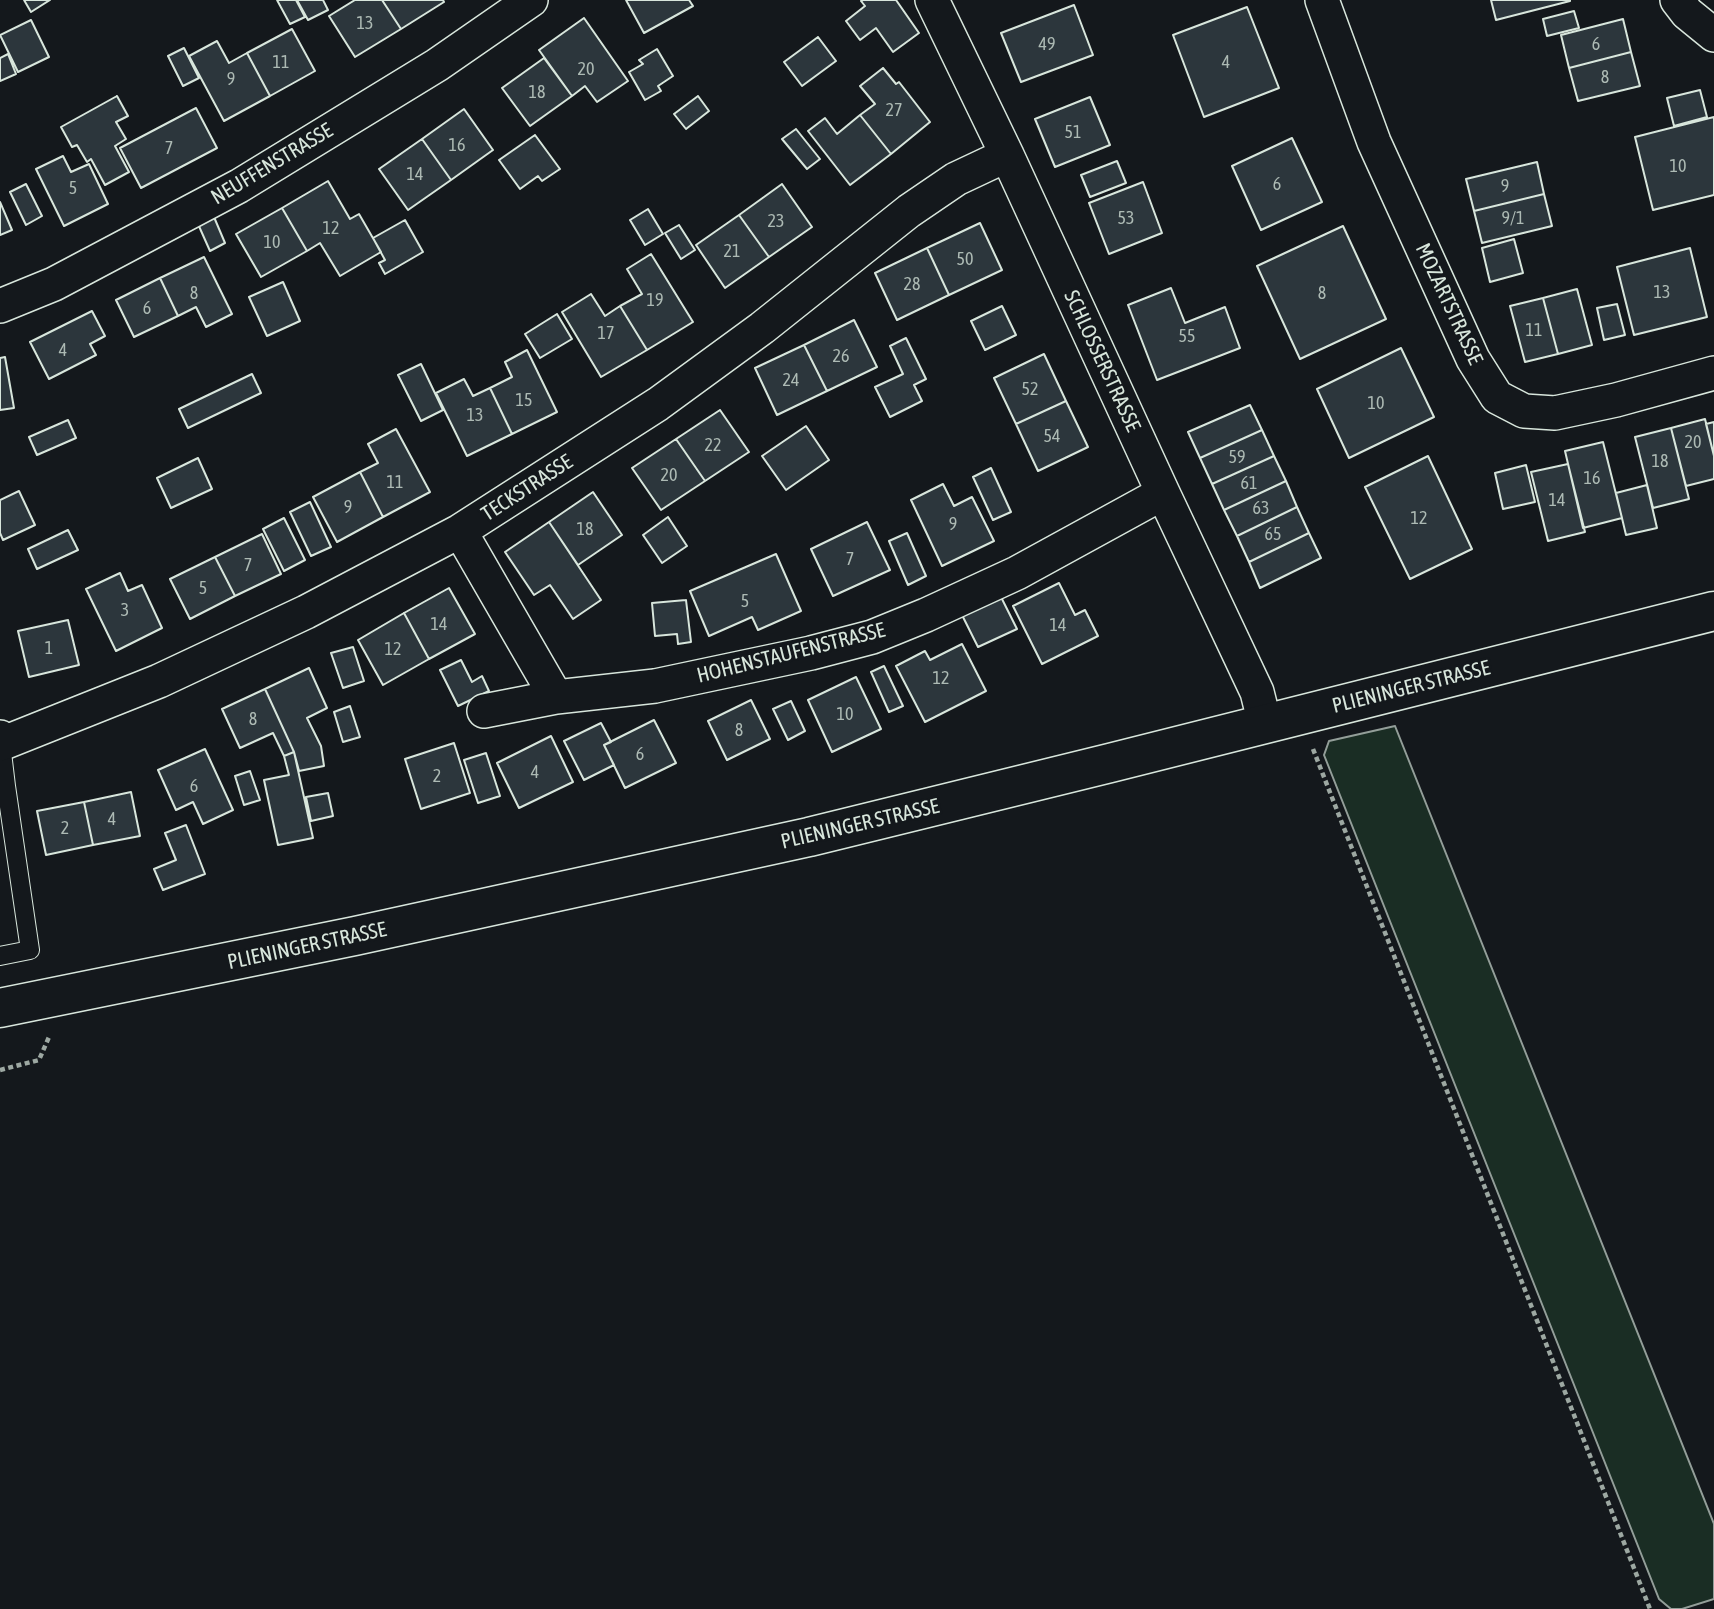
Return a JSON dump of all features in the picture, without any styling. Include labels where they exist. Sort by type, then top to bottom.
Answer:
[{"type":"street","name":"NEUFFENSTRASSE","points":[[0,306],[54,284],[239,186],[437,65],[531,0]]},
{"type":"street","name":"SCHLOSSERSTRASSE","points":[[933,0],[1257,692],[1283,720]]},
{"type":"street","name":"MOZARTSTRASSE","points":[[1322,0],[1374,142],[1473,359],[1497,397],[1524,411],[1555,413],[1616,400],[1714,373]]},
{"type":"street","points":[[1677,0],[1714,35]]},
{"type":"street","name":"TECKSTRASSE","points":[[1,740],[159,681],[306,612],[460,531],[658,404],[762,328],[937,191],[1007,155]]},
{"type":"street","name":"HOHENSTAUFENSTRASSE","points":[[484,711],[556,697],[655,686],[811,653],[872,637],[1017,573],[1163,493]]},
{"type":"street","points":[[460,531],[556,697]]},
{"type":"street","name":"PLIENINGER STRASSE","points":[[0,1008],[355,936],[796,839],[1714,611]]},
{"type":"lane","points":[[0,956],[30,950],[1,740]]},
{"type":"path","points":[[1283,720],[1650,1609]]},
{"type":"path","points":[[0,1070],[39,1060],[49,1036],[41,1000]]},
{"type":"green space","points":[[1395,726],[1714,1524],[1714,1599],[1682,1609],[1671,1609],[1659,1599],[1324,755],[1329,741]]},
{"type":"building","points":[[24,0],[50,0],[31,12]]},
{"type":"building","points":[[277,0],[296,0],[305,17],[290,24]]},
{"type":"building","points":[[297,0],[323,0],[328,10],[308,20]]},
{"type":"building","points":[[355,0],[382,0],[401,29],[355,57],[329,16]]},
{"type":"building","points":[[382,0],[443,0],[444,2],[401,29]]},
{"type":"building","points":[[626,0],[689,0],[693,6],[644,33]]},
{"type":"building","points":[[896,0],[919,33],[893,52],[876,28],[860,40],[846,21],[865,6],[861,1]]},
{"type":"building","points":[[1491,0],[1570,0],[1570,1],[1496,20]]},
{"type":"building","points":[[1074,5],[1093,55],[1021,82],[1001,33]]},
{"type":"building","points":[[1247,7],[1279,88],[1204,117],[1173,35]]},
{"type":"building","points":[[1574,11],[1579,28],[1547,36],[1543,19]]},
{"type":"building","points":[[584,18],[628,81],[597,102],[585,86],[572,96],[539,50]]},
{"type":"building","points":[[1623,19],[1631,52],[1569,68],[1561,35]]},
{"type":"building","points":[[31,20],[49,57],[18,72],[0,35]]},
{"type":"building","points":[[292,29],[315,71],[270,96],[247,53]]},
{"type":"building","points":[[818,37],[836,61],[802,86],[784,62]]},
{"type":"building","points":[[217,41],[229,63],[247,53],[270,96],[224,121],[189,56]]},
{"type":"building","points":[[184,48],[199,78],[183,86],[168,56]]},
{"type":"building","points":[[657,49],[673,76],[658,86],[661,91],[645,100],[629,72],[643,64],[639,60]]},
{"type":"building","points":[[1631,52],[1640,86],[1578,101],[1569,68]]},
{"type":"building","points":[[8,54],[16,74],[0,81],[0,58]]},
{"type":"building","points":[[544,58],[572,96],[530,126],[502,88]]},
{"type":"building","points":[[883,68],[896,84],[899,82],[930,122],[891,154],[860,115],[875,104],[860,86]]},
{"type":"building","points":[[1700,90],[1707,117],[1674,126],[1667,98]]},
{"type":"building","points":[[117,96],[128,116],[116,122],[126,139],[115,146],[129,172],[105,185],[91,159],[87,162],[77,145],[72,147],[61,127]]},
{"type":"building","points":[[698,96],[709,111],[686,129],[674,114]]},
{"type":"building","points":[[1090,97],[1110,145],[1055,167],[1035,119]]},
{"type":"building","points":[[196,108],[217,148],[141,188],[120,148]]},
{"type":"building","points":[[464,109],[493,150],[451,180],[422,139]]},
{"type":"building","points":[[860,115],[891,154],[850,185],[808,131],[825,118],[837,134]]},
{"type":"building","points":[[1714,117],[1714,195],[1653,210],[1635,137]]},
{"type":"building","points":[[796,129],[820,159],[807,169],[782,139]]},
{"type":"building","points":[[535,135],[560,169],[542,181],[538,176],[520,189],[499,160]]},
{"type":"building","points":[[1292,138],[1322,202],[1261,230],[1232,166]]},
{"type":"building","points":[[422,139],[451,180],[408,210],[379,169]]},
{"type":"building","points":[[63,156],[71,172],[89,164],[108,204],[64,226],[36,169]]},
{"type":"building","points":[[1117,161],[1126,183],[1090,197],[1081,175]]},
{"type":"building","points":[[1537,162],[1544,194],[1474,211],[1466,179]]},
{"type":"building","points":[[328,181],[350,219],[359,214],[381,252],[340,276],[320,243],[307,251],[282,208]]},
{"type":"building","points":[[1143,182],[1162,233],[1109,254],[1089,203]]},
{"type":"building","points":[[26,184],[42,216],[26,225],[10,192]]},
{"type":"building","points":[[782,184],[812,227],[769,257],[739,215]]},
{"type":"building","points":[[1544,194],[1552,226],[1482,243],[1474,211]]},
{"type":"building","points":[[0,202],[12,230],[0,235]]},
{"type":"building","points":[[282,208],[307,251],[261,277],[236,234]]},
{"type":"building","points":[[648,209],[663,234],[645,245],[630,220]]},
{"type":"building","points":[[739,215],[769,257],[725,288],[696,245]]},
{"type":"building","points":[[214,217],[225,243],[210,251],[198,224]]},
{"type":"building","points":[[405,220],[423,252],[385,274],[379,263],[385,260],[373,238]]},
{"type":"building","points":[[980,223],[1002,270],[949,295],[927,248]]},
{"type":"building","points":[[679,225],[695,250],[681,259],[665,233]]},
{"type":"building","points":[[1343,226],[1386,319],[1300,359],[1257,266]]},
{"type":"building","points":[[1514,239],[1523,273],[1490,282],[1482,248]]},
{"type":"building","points":[[927,248],[949,295],[897,320],[875,273]]},
{"type":"building","points":[[1690,248],[1707,317],[1634,335],[1617,267]]},
{"type":"building","points":[[651,254],[693,322],[647,350],[620,306],[642,294],[627,269]]},
{"type":"building","points":[[204,257],[232,314],[206,327],[196,307],[178,316],[160,278]]},
{"type":"building","points":[[160,278],[178,316],[134,337],[116,300]]},
{"type":"building","points":[[283,282],[300,321],[267,336],[249,297]]},
{"type":"building","points":[[1171,288],[1185,323],[1225,307],[1240,348],[1157,380],[1128,305]]},
{"type":"building","points":[[1577,289],[1592,345],[1558,354],[1543,298]]},
{"type":"building","points":[[591,294],[605,316],[620,306],[647,350],[601,377],[562,312]]},
{"type":"building","points":[[1543,298],[1558,354],[1525,362],[1510,306]]},
{"type":"building","points":[[1617,304],[1625,335],[1604,340],[1597,308]]},
{"type":"building","points":[[1002,306],[1016,335],[985,350],[971,321]]},
{"type":"building","points":[[92,311],[105,336],[90,344],[96,355],[49,379],[30,342]]},
{"type":"building","points":[[557,314],[572,339],[540,358],[525,334]]},
{"type":"building","points":[[854,320],[877,367],[827,391],[804,345]]},
{"type":"building","points":[[906,338],[926,379],[914,385],[922,401],[890,417],[875,387],[903,374],[890,346]]},
{"type":"building","points":[[804,345],[827,391],[777,415],[755,368]]},
{"type":"building","points":[[1401,348],[1434,417],[1349,458],[1317,389]]},
{"type":"building","points":[[527,350],[557,412],[512,434],[490,388],[512,377],[505,362]]},
{"type":"building","points":[[1044,354],[1066,401],[1016,424],[994,378]]},
{"type":"building","points":[[5,357],[14,408],[0,410],[0,358]]},
{"type":"building","points":[[421,364],[443,410],[421,421],[398,375]]},
{"type":"building","points":[[252,374],[261,393],[188,428],[179,409]]},
{"type":"building","points":[[464,379],[473,396],[490,388],[512,434],[467,456],[436,393]]},
{"type":"building","points":[[1066,401],[1088,447],[1038,471],[1016,424]]},
{"type":"building","points":[[1250,405],[1262,430],[1200,458],[1188,432]]},
{"type":"building","points":[[720,410],[749,452],[705,481],[676,439]]},
{"type":"building","points":[[1705,419],[1714,456],[1714,479],[1686,486],[1671,428]]},
{"type":"building","points":[[68,420],[76,438],[37,455],[29,437]]},
{"type":"building","points":[[1714,422],[1714,456],[1706,424]]},
{"type":"building","points":[[806,426],[829,460],[786,490],[762,456]]},
{"type":"building","points":[[1671,428],[1689,499],[1653,508],[1635,437]]},
{"type":"building","points":[[396,429],[430,492],[383,517],[360,472],[378,463],[368,444]]},
{"type":"building","points":[[1262,430],[1274,456],[1212,484],[1200,458]]},
{"type":"building","points":[[676,439],[705,481],[661,510],[632,468]]},
{"type":"building","points":[[1603,442],[1622,518],[1583,528],[1565,451]]},
{"type":"building","points":[[1274,456],[1286,481],[1224,510],[1212,484]]},
{"type":"building","points":[[1428,456],[1472,549],[1410,579],[1365,487]]},
{"type":"building","points":[[198,458],[212,489],[171,508],[157,478]]},
{"type":"building","points":[[1568,464],[1585,532],[1548,541],[1531,472]]},
{"type":"building","points":[[1526,465],[1535,502],[1503,509],[1495,473]]},
{"type":"building","points":[[991,468],[1011,512],[993,520],[973,477]]},
{"type":"building","points":[[360,472],[383,517],[337,542],[313,497]]},
{"type":"building","points":[[1286,481],[1297,507],[1237,536],[1224,510]]},
{"type":"building","points":[[943,484],[954,506],[972,497],[994,541],[942,566],[911,500]]},
{"type":"building","points":[[1647,485],[1657,528],[1626,535],[1616,493]]},
{"type":"building","points":[[19,491],[35,525],[3,540],[0,533],[0,500]]},
{"type":"building","points":[[593,492],[622,535],[578,565],[549,522]]},
{"type":"building","points":[[310,502],[331,547],[311,556],[290,512]]},
{"type":"building","points":[[1297,507],[1309,533],[1249,562],[1237,536]]},
{"type":"building","points":[[668,517],[687,546],[662,563],[643,535]]},
{"type":"building","points":[[284,518],[305,560],[284,571],[263,529]]},
{"type":"building","points":[[549,522],[601,600],[573,619],[550,585],[534,595],[505,552]]},
{"type":"building","points":[[867,522],[890,570],[833,596],[811,549]]},
{"type":"building","points":[[68,530],[78,550],[37,569],[28,549]]},
{"type":"building","points":[[907,533],[926,576],[908,585],[889,541]]},
{"type":"building","points":[[1309,533],[1321,558],[1260,588],[1249,562]]},
{"type":"building","points":[[262,534],[281,574],[235,596],[215,557]]},
{"type":"building","points":[[776,554],[801,611],[758,630],[752,617],[709,636],[690,591]]},
{"type":"building","points":[[215,557],[235,596],[190,619],[170,579]]},
{"type":"building","points":[[120,573],[128,591],[142,585],[162,628],[116,651],[86,589]]},
{"type":"building","points":[[1059,583],[1075,615],[1085,610],[1098,636],[1042,664],[1013,606]]},
{"type":"building","points":[[449,588],[475,634],[429,659],[404,613]]},
{"type":"building","points":[[1001,597],[1017,629],[978,647],[962,615]]},
{"type":"building","points":[[686,600],[691,642],[678,644],[677,634],[655,636],[652,603]]},
{"type":"building","points":[[404,613],[429,659],[383,685],[358,640]]},
{"type":"building","points":[[68,620],[79,665],[29,677],[18,631]]},
{"type":"building","points":[[962,644],[986,691],[925,722],[896,666],[925,651],[930,660]]},
{"type":"building","points":[[353,647],[364,681],[343,688],[331,653]]},
{"type":"building","points":[[461,660],[472,682],[482,676],[489,691],[458,706],[440,670]]},
{"type":"building","points":[[884,666],[903,706],[889,712],[871,672]]},
{"type":"building","points":[[309,668],[327,708],[307,718],[321,746],[324,766],[299,771],[294,752],[265,689]]},
{"type":"building","points":[[856,677],[881,729],[832,752],[808,700]]},
{"type":"building","points":[[265,689],[294,752],[284,756],[273,733],[240,748],[222,709]]},
{"type":"building","points":[[751,700],[770,739],[727,760],[708,721]]},
{"type":"building","points":[[791,701],[805,731],[788,740],[773,709]]},
{"type":"building","points":[[350,706],[360,737],[343,742],[334,712]]},
{"type":"building","points":[[654,720],[676,763],[625,788],[604,745]]},
{"type":"building","points":[[601,723],[611,742],[604,745],[614,765],[584,780],[564,741]]},
{"type":"building","points":[[551,736],[573,782],[519,808],[497,763]]},
{"type":"building","points":[[454,743],[470,793],[421,809],[405,759]]},
{"type":"building","points":[[205,749],[233,810],[203,824],[193,802],[176,810],[158,770]]},
{"type":"building","points":[[294,752],[313,838],[278,845],[264,780],[289,775],[284,756]]},
{"type":"building","points":[[486,753],[500,796],[478,803],[464,760]]},
{"type":"building","points":[[250,771],[260,800],[244,805],[235,776]]},
{"type":"building","points":[[131,792],[140,836],[93,845],[84,802]]},
{"type":"building","points":[[328,793],[333,816],[311,821],[306,797]]},
{"type":"building","points":[[84,802],[93,845],[46,855],[37,811]]},
{"type":"building","points":[[186,825],[205,874],[163,890],[154,869],[176,860],[165,833]]}]
